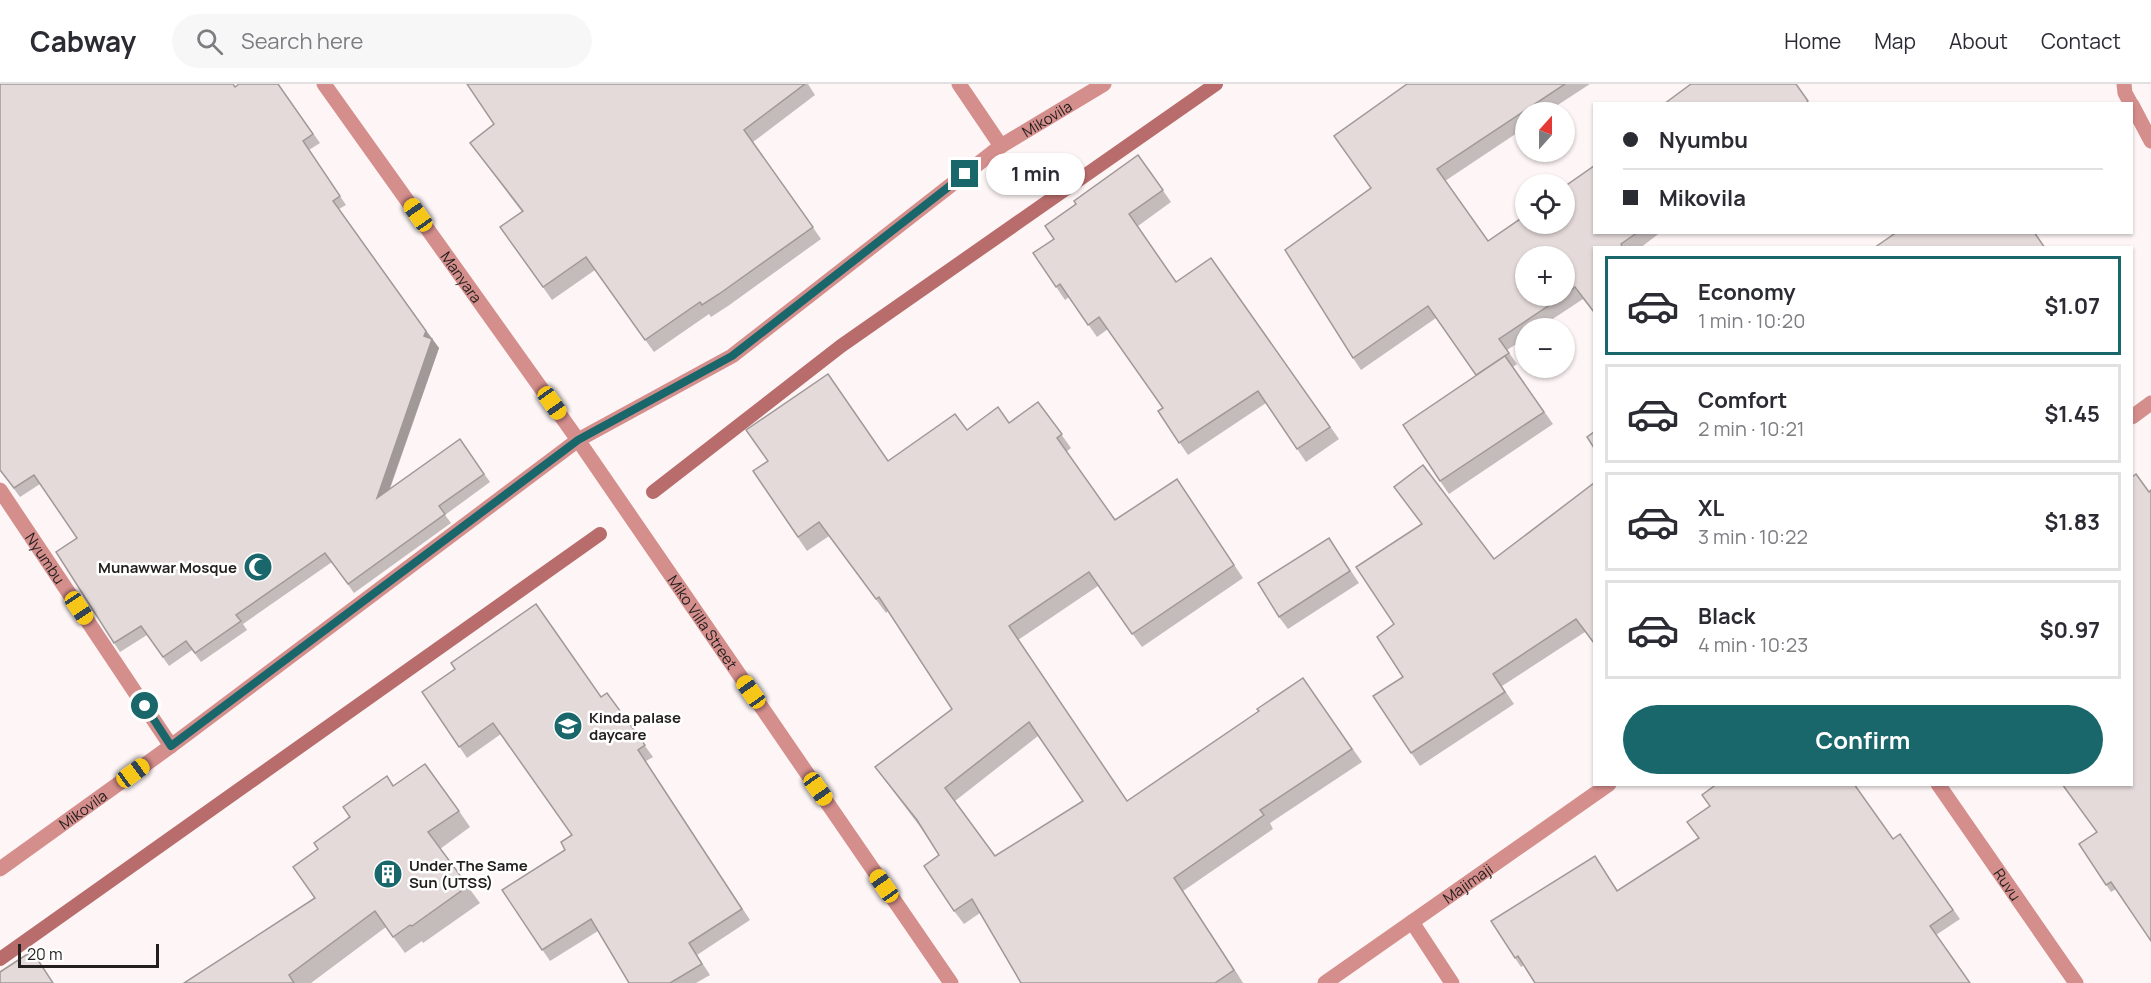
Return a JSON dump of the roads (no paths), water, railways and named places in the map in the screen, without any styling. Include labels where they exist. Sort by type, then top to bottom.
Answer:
[{"type":"street","name":"Manyara","points":[[324,84],[578,440]]},
{"type":"street","points":[[959,84],[1001,146]]},
{"type":"street","name":"Mikovila","points":[[0,869],[171,746],[578,440],[732,356],[1001,146],[1104,84]]},
{"type":"street","points":[[2124,84],[2125,93],[2130,102]]},
{"type":"street","points":[[2133,108],[2151,141]]},
{"type":"street","points":[[2133,416],[2151,403]]},
{"type":"street","name":"Miko Villa Street","points":[[578,440],[951,983]]},
{"type":"street","name":"Nyumbu","points":[[0,490],[171,746]]},
{"type":"street","name":"Majimaji","points":[[1325,983],[1606,786]]},
{"type":"street","name":"Ruvu","points":[[1939,786],[2076,983]]},
{"type":"street","points":[[1412,922],[1452,983]]},
{"type":"waterway","points":[[653,492],[841,346],[1216,84]]},
{"type":"waterway","points":[[0,959],[600,534]]},
{"type":"place","name":"Munawwar Mosque","points":[[258,567]]},
{"type":"place","name":"Kinda palase daycare","points":[[568,726]]},
{"type":"place","name":"Under The Same Sun (UTSS)","points":[[388,874]]}]
